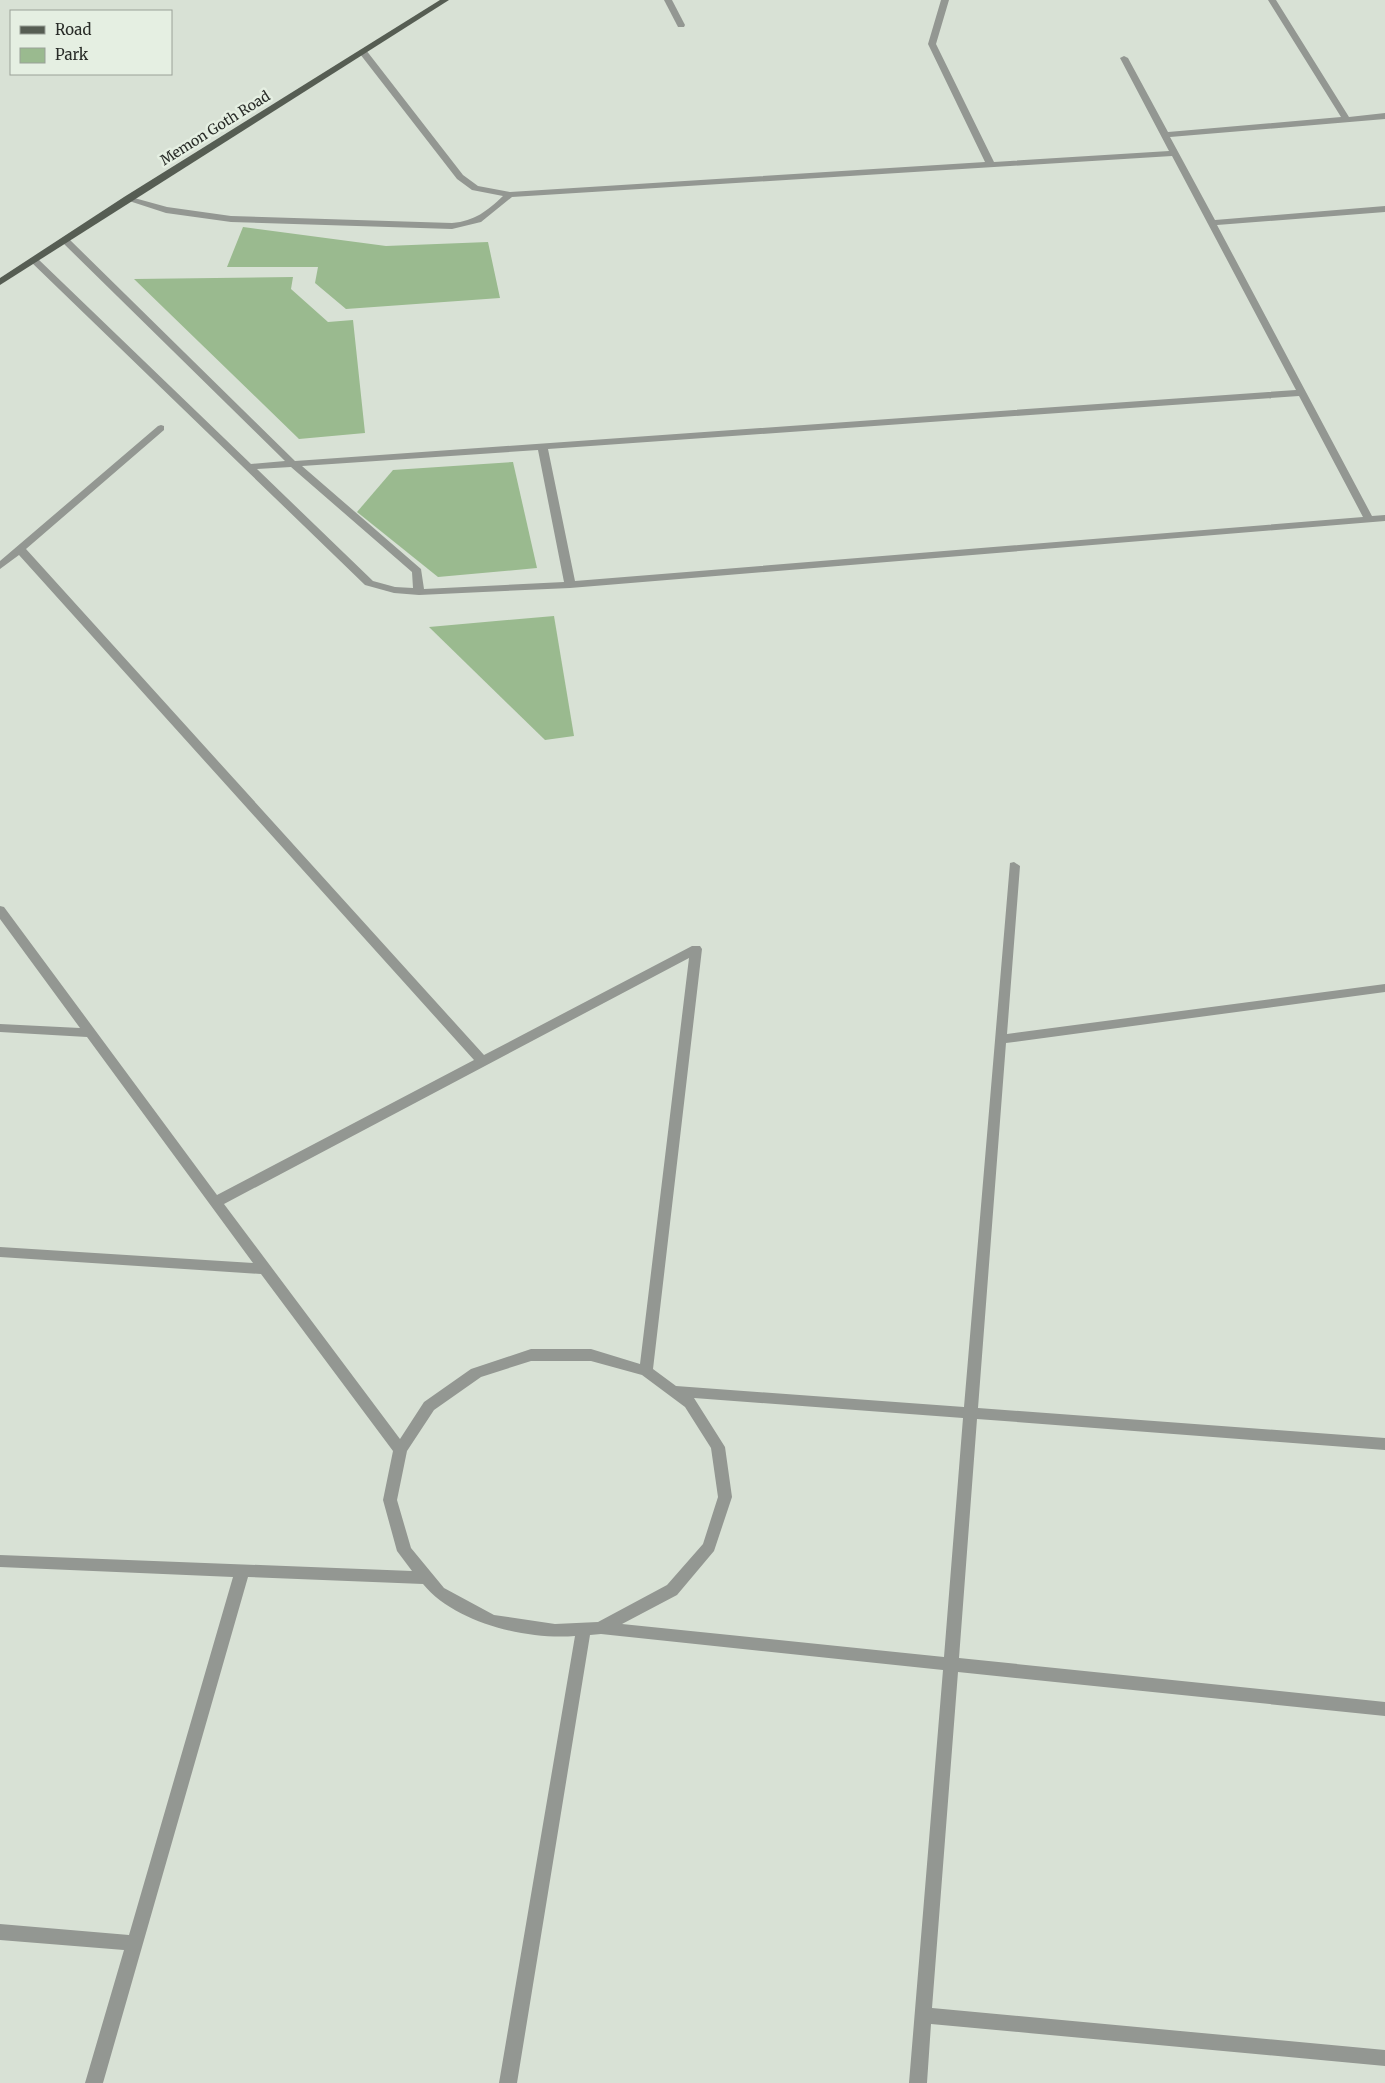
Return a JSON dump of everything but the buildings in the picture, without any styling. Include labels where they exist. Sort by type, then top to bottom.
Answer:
[{"type":"main road","name":"Memon Goth Road","points":[[0,282],[127,199],[446,0]]},
{"type":"street","points":[[668,0],[681,25]]},
{"type":"street","points":[[945,0],[932,44],[991,165]]},
{"type":"street","points":[[1272,0],[1346,120]]},
{"type":"street","points":[[363,52],[460,177],[475,188],[510,195],[1174,153]]},
{"type":"street","points":[[1124,58],[1369,519]]},
{"type":"street","points":[[1164,135],[1385,116]]},
{"type":"street","points":[[127,199],[166,210],[231,219],[452,226],[471,225],[481,221],[510,195]]},
{"type":"street","points":[[1211,223],[1385,209]]},
{"type":"street","points":[[65,240],[292,463],[416,571],[419,592]]},
{"type":"street","points":[[34,260],[369,583],[394,590],[419,592],[570,585],[1385,518]]},
{"type":"street","points":[[248,467],[1301,393]]},
{"type":"street","points":[[0,566],[161,428]]},
{"type":"street","points":[[542,446],[570,585]]},
{"type":"street","points":[[20,549],[483,1062]]},
{"type":"street","points":[[918,2083],[1014,866]]},
{"type":"street","points":[[0,910],[216,1202],[263,1269],[400,1450]]},
{"type":"street","points":[[216,1202],[696,949],[646,1372]]},
{"type":"street","points":[[1000,1039],[1385,988]]},
{"type":"street","points":[[0,1028],[91,1033]]},
{"type":"street","points":[[0,1252],[263,1269]]},
{"type":"street","points":[[592,1628],[672,1590],[709,1547],[725,1497],[718,1447],[690,1403],[646,1372],[591,1355],[531,1355],[476,1373],[429,1406],[400,1450],[390,1500],[404,1551],[439,1593],[492,1622],[555,1631],[592,1628],[1385,1709]]},
{"type":"street","points":[[673,1391],[1385,1444]]},
{"type":"street","points":[[0,1561],[427,1578]]},
{"type":"street","points":[[94,2083],[242,1571]]},
{"type":"street","points":[[508,2083],[592,1628]]},
{"type":"street","points":[[0,1932],[134,1943]]},
{"type":"street","points":[[924,2015],[1385,2058]]},
{"type":"green space","points":[[243,227],[386,246],[488,242],[500,298],[346,309],[315,283],[318,267],[227,267]]},
{"type":"green space","points":[[293,277],[291,289],[328,322],[353,320],[365,433],[299,439],[134,279]]},
{"type":"green space","points":[[513,462],[537,568],[438,577],[357,512],[393,470]]},
{"type":"green space","points":[[554,616],[574,736],[545,740],[429,627]]}]
